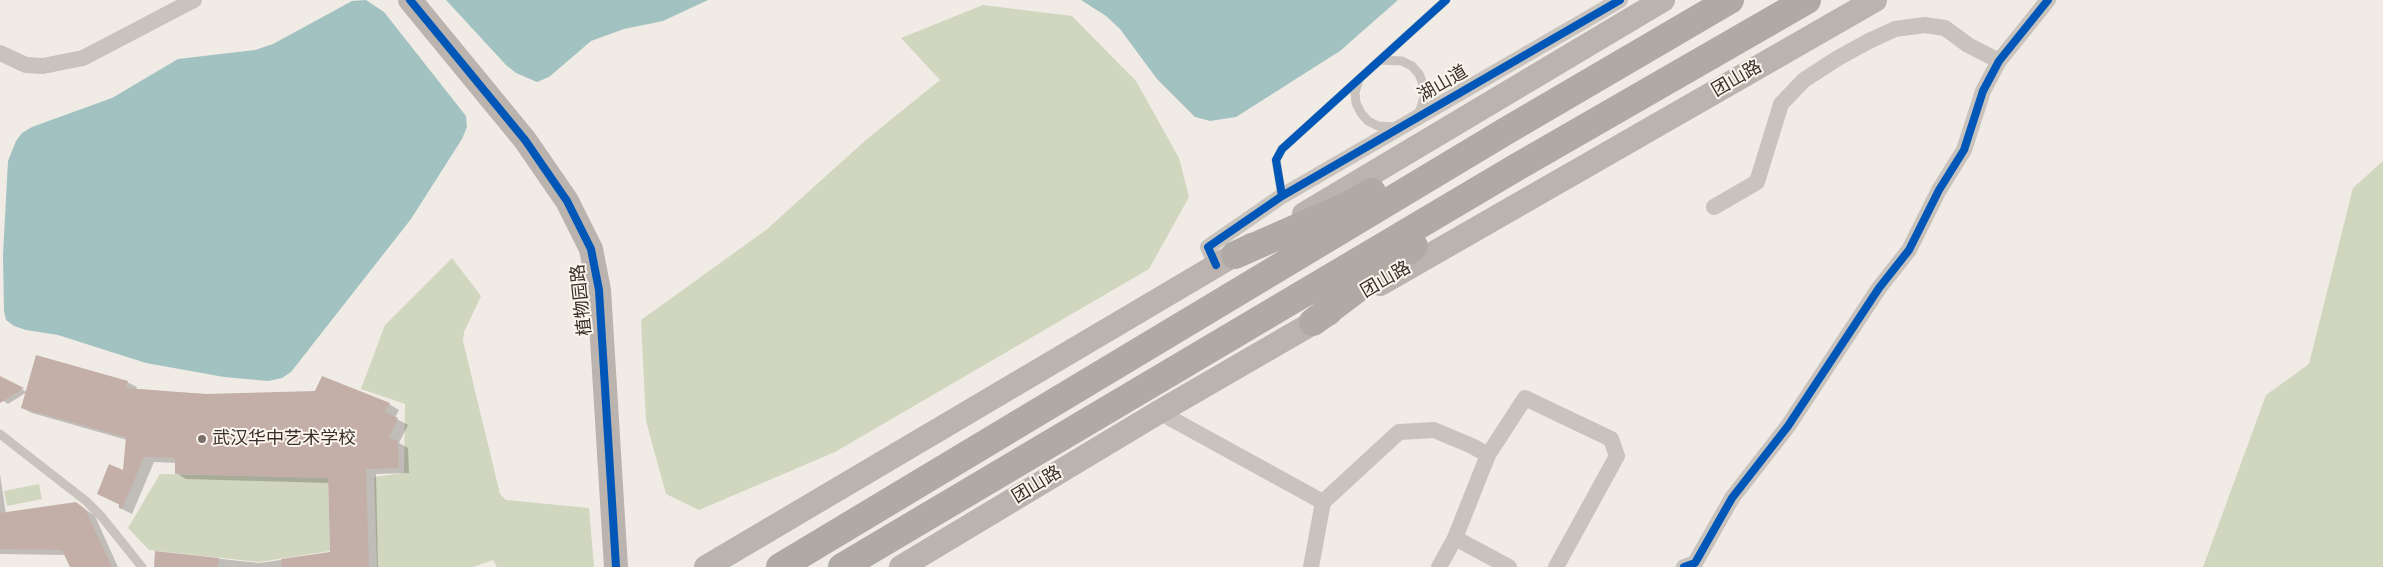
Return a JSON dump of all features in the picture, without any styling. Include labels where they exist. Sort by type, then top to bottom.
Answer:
[{"type":"highway","points":[[780,567],[1730,0]]},
{"type":"highway","name":"团山路","points":[[842,567],[1517,167],[1807,0]]},
{"type":"highway","points":[[1225,260],[1351,204],[1485,127],[1506,132]]},
{"type":"highway","points":[[1314,322],[1517,167]]},
{"type":"main road","name":"植物园路","points":[[410,0],[525,140],[567,201],[591,248],[599,290],[616,567]]},
{"type":"main road","points":[[706,567],[1663,0]]},
{"type":"main road","name":"团山路","points":[[901,567],[1159,412],[1875,0]]},
{"type":"street","points":[[0,53],[26,65],[43,66],[83,58],[194,0]]},
{"type":"street","name":"湖山道","points":[[1225,260],[1208,247],[1282,196],[1620,0]]},
{"type":"street","points":[[1684,567],[1695,563],[1732,498],[1788,426],[1879,288],[1909,250],[1938,190],[1964,150],[1983,91],[1999,62],[2048,0]]},
{"type":"street","points":[[1714,207],[1757,182],[1781,104],[1804,80],[1869,41],[1895,29],[1925,25],[1945,28],[1968,45],[1999,62]]},
{"type":"street","points":[[1439,567],[1454,538],[1488,455],[1525,398],[1611,439],[1617,456],[1556,567]]},
{"type":"street","points":[[1159,412],[1323,502]]},
{"type":"street","points":[[1311,567],[1323,502],[1399,432],[1434,430],[1488,455]]},
{"type":"street","points":[[1454,538],[1509,567]]},
{"type":"lane","points":[[1282,196],[1276,166],[1279,153],[1446,0]]},
{"type":"lane","points":[[1380,60],[1402,61],[1419,74],[1425,95],[1418,116]]},
{"type":"lane","points":[[1359,79],[1355,92],[1356,103],[1361,113],[1378,126],[1399,127]]},
{"type":"lane","points":[[0,434],[86,501],[101,516],[142,567]]},
{"type":"green space","points":[[983,5],[1072,16],[1136,81],[1179,158],[1189,197],[1149,269],[835,452],[699,510],[666,494],[646,421],[641,320],[766,230],[867,139],[940,80],[901,38]]},
{"type":"green space","points":[[2383,161],[2383,567],[2203,567],[2266,395],[2309,364],[2353,188]]},
{"type":"green space","points":[[452,258],[481,296],[464,332],[463,341],[500,494],[506,500],[589,508],[594,567],[497,567],[493,560],[473,567],[377,567],[374,477],[404,473],[405,404],[361,389],[385,325]]},
{"type":"green space","points":[[160,474],[328,478],[330,551],[259,562],[149,550],[128,528]]},
{"type":"green space","points":[[39,484],[42,499],[7,506],[4,491]]},
{"type":"water","points":[[366,0],[384,12],[466,116],[467,127],[462,139],[411,219],[291,372],[282,378],[268,381],[224,377],[146,363],[58,335],[26,330],[14,326],[6,320],[4,311],[3,255],[8,161],[16,141],[22,133],[32,127],[112,98],[178,59],[255,50],[273,44],[352,1]]},
{"type":"water","points":[[446,0],[708,0],[663,21],[624,29],[591,41],[549,77],[537,82],[516,73],[506,65]]},
{"type":"water","points":[[1081,0],[1398,0],[1340,51],[1236,117],[1210,121],[1195,117],[1157,79],[1120,29],[1106,16]]},
{"type":"building","points":[[36,355],[128,381],[126,388],[205,394],[315,391],[322,376],[390,403],[385,412],[398,418],[389,437],[398,441],[399,468],[366,469],[369,567],[282,567],[281,559],[330,552],[328,478],[175,474],[175,458],[144,457],[122,509],[119,508],[119,504],[97,494],[109,464],[123,470],[126,437],[21,408]]},
{"type":"building","points":[[0,376],[24,388],[0,403]]},
{"type":"building","points":[[76,502],[85,509],[112,567],[70,567],[62,550],[0,549],[0,513]]},
{"type":"building","points":[[155,551],[219,558],[218,567],[154,567]]},
{"type":"cycle path","points":[[410,0],[525,140],[567,201],[591,249],[599,290],[616,567]]},
{"type":"cycle path","points":[[1282,196],[1276,160],[1282,149],[1446,0]]},
{"type":"cycle path","points":[[1216,265],[1208,247],[1282,196],[1620,0]]},
{"type":"cycle path","points":[[1684,567],[1695,563],[1732,498],[1788,426],[1879,288],[1909,250],[1939,190],[1964,150],[1983,91],[1999,61],[2048,0]]},
{"type":"place","name":"武汉华中艺术学校","points":[[202,439]]}]
